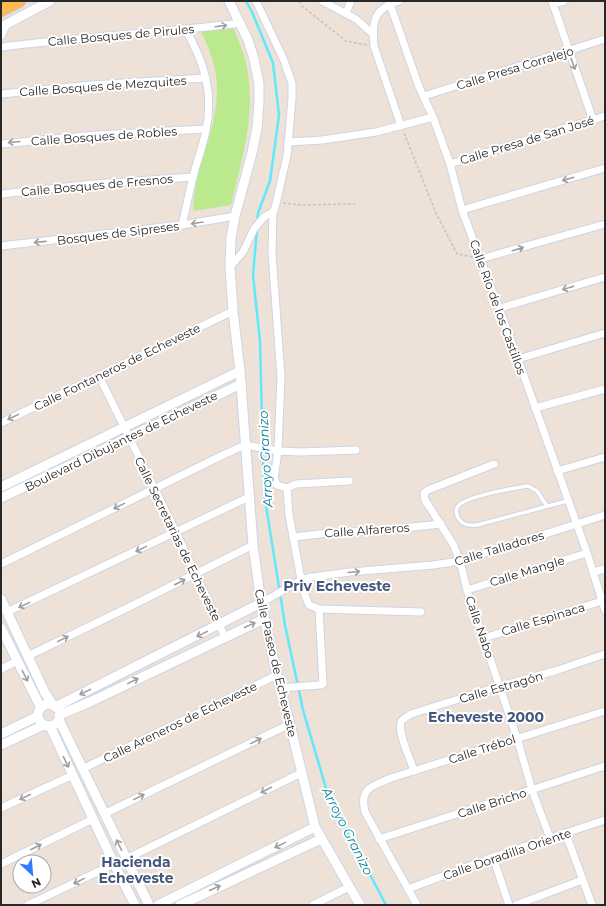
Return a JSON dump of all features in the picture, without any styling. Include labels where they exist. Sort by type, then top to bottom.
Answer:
[{"type":"main road","points":[[1,10],[19,1]]},
{"type":"street","points":[[1,36],[4,25],[50,1]]},
{"type":"street","name":"Calle Paseo de Echeveste","points":[[229,1],[248,40],[254,59],[259,84],[257,128],[231,238],[230,267],[233,311],[240,371],[253,545],[261,604],[280,688],[315,827],[360,905]]},
{"type":"street","points":[[256,1],[283,58],[292,82],[287,156],[278,203],[273,212],[272,253],[281,377],[274,478],[277,485],[287,488],[296,484],[349,481]]},
{"type":"street","points":[[322,1],[356,19],[373,34]]},
{"type":"street","points":[[346,13],[351,1]]},
{"type":"street","points":[[399,1],[390,2],[377,14],[373,34],[374,46],[401,126]]},
{"type":"street","points":[[564,1],[553,3],[593,120]]},
{"type":"street","name":"Calle Río de los Castillos","points":[[390,2],[419,86],[433,117],[450,164],[462,210],[500,308],[587,553],[605,610]]},
{"type":"street","name":"Calle Bosques de Pirules","points":[[1,47],[56,40],[186,30],[241,23]]},
{"type":"street","points":[[182,225],[206,129],[209,107],[203,63],[196,46],[186,30]]},
{"type":"street","name":"Calle Presa Corralejo","points":[[424,96],[605,39]]},
{"type":"street","name":"Calle Bosques de Mezquites","points":[[1,94],[91,85],[206,78]]},
{"type":"street","name":"Calle Presa de San José","points":[[450,164],[605,116]]},
{"type":"street","points":[[288,142],[350,136],[401,126],[433,117]]},
{"type":"street","name":"Calle Bosques de Robles","points":[[1,144],[96,135],[206,129]]},
{"type":"street","points":[[462,210],[605,168]]},
{"type":"street","name":"Calle Bosques de Fresnos","points":[[1,194],[94,184],[193,177]]},
{"type":"street","points":[[230,267],[243,252],[254,229],[264,217],[273,212]]},
{"type":"street","name":"Bosques de Sipreses","points":[[1,246],[182,225],[236,216]]},
{"type":"street","points":[[480,259],[605,224]]},
{"type":"street","points":[[500,308],[605,277]]},
{"type":"street","name":"Calle Fontaneros de Echeveste","points":[[1,423],[233,311]]},
{"type":"street","points":[[518,359],[605,333]]},
{"type":"street","name":"Boulevard Dibujantes de Echeveste","points":[[1,487],[240,371]]},
{"type":"street","name":"Calle Secretarias de Echeveste","points":[[99,376],[176,532],[225,637]]},
{"type":"street","name":"Boulevard Dibujantes de Echeveste","points":[[1,498],[241,384]]},
{"type":"street","points":[[535,408],[605,389]]},
{"type":"street","points":[[1,564],[246,445],[275,450],[356,450]]},
{"type":"street","points":[[557,471],[605,457]]},
{"type":"street","name":"Calle Nabo","points":[[494,464],[428,490],[424,494],[425,500],[453,544],[460,561],[467,590],[517,738],[532,790],[550,838]]},
{"type":"street","points":[[287,488],[287,504],[299,582],[309,605],[319,609],[421,612]]},
{"type":"street","points":[[7,612],[92,573],[249,497]]},
{"type":"street","name":"Calle Talladores","points":[[261,604],[299,582],[320,575],[433,565],[460,561],[605,515]]},
{"type":"street","name":"Calle Alfareros","points":[[293,536],[375,531],[441,524]]},
{"type":"street","points":[[28,656],[253,545]]},
{"type":"street","name":"Calle Mangle","points":[[467,590],[587,553]]},
{"type":"street","points":[[593,572],[605,568]]},
{"type":"street","points":[[1,599],[82,769],[150,905]]},
{"type":"street","name":"Calle Espinaca","points":[[484,638],[602,602]]},
{"type":"street","points":[[56,712],[261,604]]},
{"type":"street","points":[[280,688],[321,685],[324,683],[319,609]]},
{"type":"street","points":[[56,712],[90,702],[264,619]]},
{"type":"street","points":[[1,628],[39,712],[39,721],[47,725],[73,775],[114,864],[135,905]]},
{"type":"street","name":"Calle Estragón","points":[[414,771],[400,724],[404,719],[421,710],[555,671],[605,654]]},
{"type":"street","points":[[1,669],[17,662]]},
{"type":"street","name":"Calle Areneros de Echeveste","points":[[82,769],[277,675]]},
{"type":"street","points":[[1,734],[39,712],[46,705],[56,712]]},
{"type":"street","name":"Calle Trébol","points":[[380,839],[365,812],[363,802],[363,795],[375,784],[605,711]]},
{"type":"street","points":[[1,745],[47,725],[55,724],[56,712]]},
{"type":"street","points":[[104,814],[290,724]]},
{"type":"street","name":"Calle Bricho","points":[[380,839],[605,766]]},
{"type":"street","points":[[126,859],[301,773]]},
{"type":"street","points":[[1,808],[73,775]]},
{"type":"street","points":[[1,864],[93,819]]},
{"type":"street","name":"Calle Doradilla Oriente","points":[[408,889],[493,857],[605,820]]},
{"type":"street","points":[[158,905],[315,827]]},
{"type":"street","points":[[566,834],[592,905]]},
{"type":"street","points":[[180,905],[321,839]]},
{"type":"street","points":[[380,839],[417,905]]},
{"type":"street","points":[[493,857],[509,905]]},
{"type":"street","points":[[28,905],[114,864]]},
{"type":"street","points":[[516,905],[582,880]]},
{"type":"street","points":[[313,905],[349,887]]},
{"type":"lane","points":[[547,506],[537,491],[528,486],[474,499],[458,506],[456,511],[460,521],[470,526],[568,501]]},
{"type":"path","points":[[299,1],[302,6],[346,41],[374,46]]},
{"type":"path","points":[[401,126],[436,214],[457,254],[480,259]]},
{"type":"path","points":[[278,203],[303,205],[355,204]]},
{"type":"green space","points":[[233,27],[245,58],[249,85],[249,120],[243,154],[231,205],[193,211],[197,179],[212,126],[217,101],[215,69],[201,31]]},
{"type":"waterway","name":"Arroyo Granizo","points":[[246,1],[273,63],[279,115],[270,181],[258,213],[257,222]]},
{"type":"waterway","name":"Arroyo Granizo","points":[[257,229],[253,275],[260,342],[264,493],[285,625],[303,710],[328,795],[386,905]]},
{"type":"district","name":"Priv Echeveste","points":[[337,586]]},
{"type":"district","name":"Echeveste 2000","points":[[486,717]]},
{"type":"district","name":"Hacienda Echeveste","points":[[136,870]]}]
